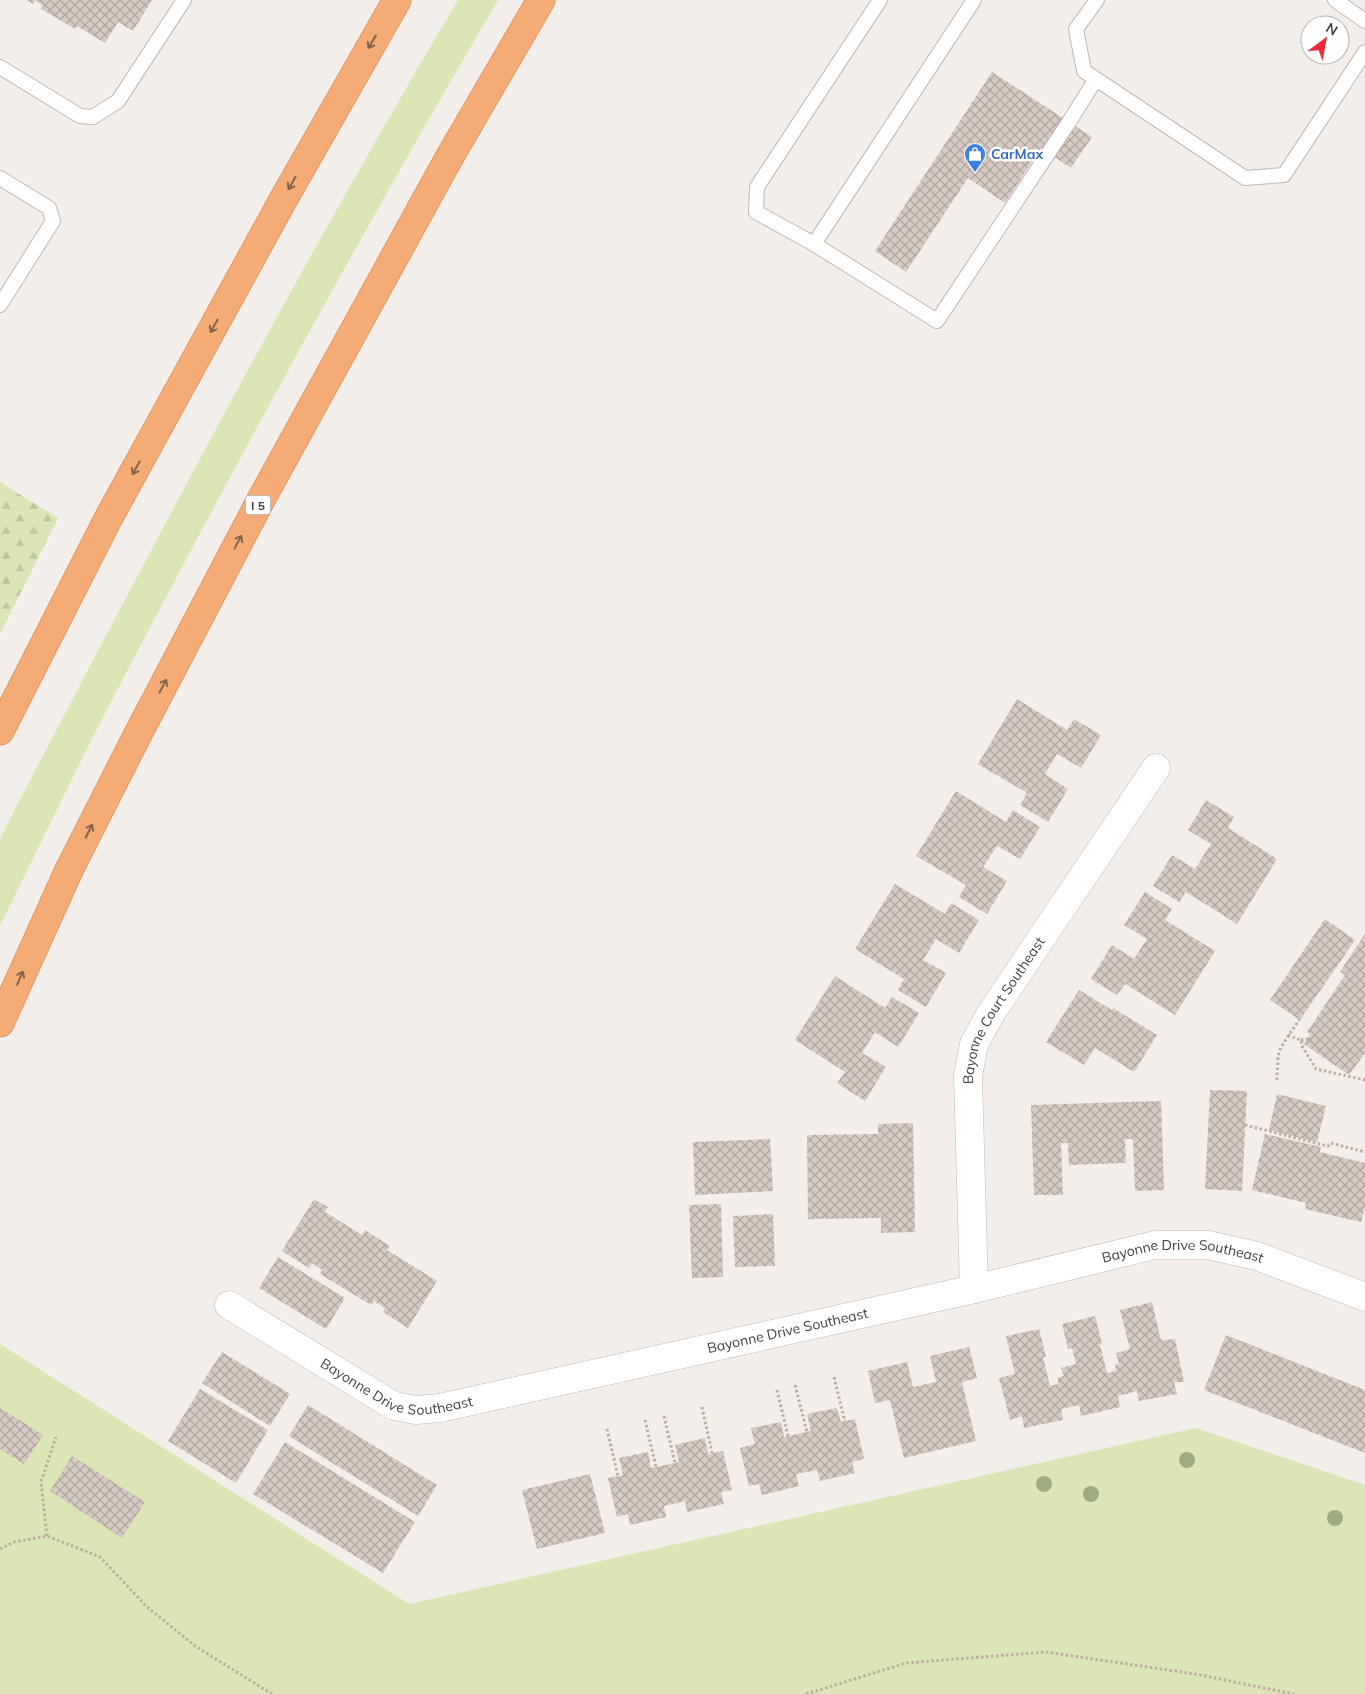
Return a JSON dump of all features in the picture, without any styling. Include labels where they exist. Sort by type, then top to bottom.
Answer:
[{"type":"highway","points":[[0,731],[109,517],[287,192],[397,0]]},
{"type":"highway","name":"I 5","points":[[0,1022],[78,853],[139,732],[263,496],[449,158],[541,0]]},
{"type":"street","name":"Bayonne Court Southeast","points":[[974,1289],[968,1076],[974,1044],[992,1013],[1156,768]]},
{"type":"street","name":"Bayonne Drive Southeast","points":[[229,1305],[394,1406],[416,1410],[440,1408],[974,1289],[1155,1245],[1208,1245],[1257,1256],[1365,1297]]},
{"type":"lane","points":[[0,67],[80,116],[93,117],[118,101],[184,0]]},
{"type":"lane","points":[[880,0],[757,188],[756,212],[814,244],[937,321],[1096,79]]},
{"type":"lane","points":[[814,244],[974,0]]},
{"type":"lane","points":[[1097,0],[1076,29],[1084,71],[1245,178],[1284,175],[1365,52]]},
{"type":"lane","points":[[1335,0],[1365,21]]},
{"type":"lane","points":[[0,178],[49,208],[52,221],[4,288],[0,304]]},
{"type":"path","points":[[1277,1080],[1278,1056],[1281,1047],[1299,1020]]},
{"type":"path","points":[[1288,1035],[1301,1040],[1308,1039]]},
{"type":"path","points":[[1301,1040],[1302,1046],[1316,1068],[1365,1080]]},
{"type":"path","points":[[1245,1125],[1328,1146],[1331,1143],[1365,1152]]},
{"type":"path","points":[[834,1377],[845,1422]]},
{"type":"path","points":[[795,1385],[807,1432]]},
{"type":"path","points":[[777,1390],[788,1436]]},
{"type":"path","points":[[702,1407],[712,1453]]},
{"type":"path","points":[[664,1416],[675,1463]]},
{"type":"path","points":[[645,1420],[656,1467]]},
{"type":"path","points":[[607,1429],[618,1476]]},
{"type":"path","points":[[48,1536],[41,1482],[56,1437]]},
{"type":"path","points":[[0,1549],[14,1542],[48,1536],[100,1557],[146,1606],[195,1646],[272,1694]]},
{"type":"path","points":[[806,1694],[906,1663],[1046,1652],[1195,1674],[1294,1694]]},
{"type":"green space","points":[[458,0],[498,0],[344,269],[196,540],[100,723],[0,926],[0,840],[14,811],[230,402],[342,200]]},
{"type":"green space","points":[[0,482],[58,518],[0,634]]},
{"type":"green space","points":[[0,1344],[409,1604],[1196,1428],[1365,1485],[1365,1694],[0,1694]]},
{"type":"building","points":[[27,0],[35,0],[33,4]]},
{"type":"building","points":[[35,0],[152,0],[133,31],[118,22],[105,43],[77,26],[75,29],[41,9],[43,6]]},
{"type":"building","name":"CarMax","points":[[992,72],[1092,137],[1071,168],[1041,148],[1005,203],[968,178],[906,272],[875,251]]},
{"type":"building","points":[[1017,699],[1067,730],[1074,719],[1101,735],[1081,768],[1057,754],[1045,774],[1068,789],[1048,822],[1020,805],[1027,793],[978,764]]},
{"type":"building","points":[[956,791],[1006,822],[1013,810],[1040,827],[1020,859],[997,846],[983,867],[1007,881],[987,914],[959,897],[966,885],[916,856]]},
{"type":"building","points":[[1206,800],[1234,817],[1228,828],[1277,859],[1237,924],[1186,892],[1179,902],[1153,886],[1172,855],[1195,869],[1211,844],[1188,830]]},
{"type":"building","points":[[895,884],[945,914],[951,903],[979,920],[959,953],[936,939],[923,960],[946,973],[926,1007],[898,990],[904,979],[855,949]]},
{"type":"building","points":[[1145,892],[1172,909],[1165,920],[1215,951],[1175,1015],[1125,984],[1117,995],[1091,979],[1112,945],[1134,959],[1147,939],[1124,925]]},
{"type":"building","points":[[1325,919],[1355,940],[1300,1020],[1270,1000]]},
{"type":"building","points":[[1365,934],[1365,1053],[1349,1075],[1304,1044],[1310,1034],[1307,1032],[1345,975],[1340,972]]},
{"type":"building","points":[[835,976],[885,1008],[892,997],[919,1013],[898,1047],[875,1032],[862,1053],[886,1067],[865,1101],[837,1083],[845,1072],[795,1040]]},
{"type":"building","points":[[1079,990],[1157,1035],[1134,1072],[1095,1048],[1084,1065],[1046,1042]]},
{"type":"building","points":[[1210,1090],[1247,1091],[1242,1191],[1205,1189]]},
{"type":"building","points":[[1277,1094],[1326,1106],[1317,1142],[1269,1130]]},
{"type":"building","points":[[1161,1101],[1164,1190],[1135,1191],[1133,1139],[1125,1139],[1126,1163],[1069,1165],[1068,1143],[1061,1143],[1063,1195],[1034,1195],[1031,1105]]},
{"type":"building","points":[[913,1123],[915,1232],[881,1233],[881,1218],[808,1219],[807,1135],[878,1134],[878,1124]]},
{"type":"building","points":[[1265,1134],[1321,1147],[1320,1152],[1365,1163],[1365,1207],[1361,1222],[1305,1209],[1306,1203],[1252,1190]]},
{"type":"building","points":[[770,1139],[773,1191],[695,1195],[693,1142]]},
{"type":"building","points":[[314,1199],[328,1207],[325,1212],[362,1235],[365,1230],[390,1246],[387,1250],[437,1281],[408,1328],[383,1312],[385,1308],[374,1301],[371,1305],[320,1274],[322,1270],[312,1263],[309,1268],[282,1251]]},
{"type":"building","points":[[721,1204],[723,1277],[692,1278],[689,1205]]},
{"type":"building","points":[[773,1214],[775,1266],[735,1267],[733,1216]]},
{"type":"building","points":[[278,1257],[345,1298],[326,1329],[259,1288]]},
{"type":"building","points":[[1152,1302],[1161,1340],[1175,1339],[1184,1382],[1174,1382],[1177,1394],[1139,1401],[1137,1391],[1118,1396],[1120,1407],[1081,1416],[1079,1405],[1061,1409],[1063,1420],[1024,1428],[1022,1416],[1010,1420],[999,1378],[1015,1374],[1006,1336],[1039,1329],[1046,1357],[1043,1357],[1050,1386],[1058,1384],[1058,1378],[1064,1376],[1061,1368],[1076,1364],[1072,1348],[1068,1349],[1062,1324],[1095,1316],[1107,1373],[1116,1371],[1115,1365],[1119,1364],[1116,1353],[1130,1349],[1120,1310]]},
{"type":"building","points":[[1226,1335],[1365,1390],[1365,1453],[1204,1390]]},
{"type":"building","points":[[969,1347],[977,1378],[962,1382],[976,1441],[904,1458],[890,1400],[875,1403],[868,1371],[907,1362],[913,1387],[936,1382],[930,1356]]},
{"type":"building","points":[[222,1352],[290,1394],[270,1426],[202,1383]]},
{"type":"building","points":[[200,1389],[268,1430],[236,1483],[168,1441]]},
{"type":"building","points":[[308,1405],[437,1485],[418,1516],[289,1436]]},
{"type":"building","points":[[0,1408],[43,1435],[24,1464],[0,1449]]},
{"type":"building","points":[[837,1408],[841,1422],[855,1419],[864,1459],[852,1462],[855,1473],[820,1481],[817,1470],[796,1474],[799,1486],[762,1495],[759,1484],[749,1486],[740,1448],[755,1444],[751,1428],[781,1422],[784,1437],[811,1431],[807,1414]]},
{"type":"building","points":[[705,1438],[708,1454],[723,1451],[732,1490],[721,1492],[724,1504],[687,1512],[685,1501],[664,1506],[666,1517],[630,1525],[628,1514],[617,1517],[608,1478],[623,1475],[619,1458],[648,1452],[651,1468],[675,1463],[679,1462],[675,1445]]},
{"type":"building","points":[[285,1442],[415,1522],[383,1573],[253,1494]]},
{"type":"building","points":[[72,1456],[145,1502],[122,1538],[50,1491]]},
{"type":"building","points":[[590,1474],[605,1533],[537,1549],[522,1490]]},
{"type":"place","name":"CarMax","points":[[975,173]]}]
